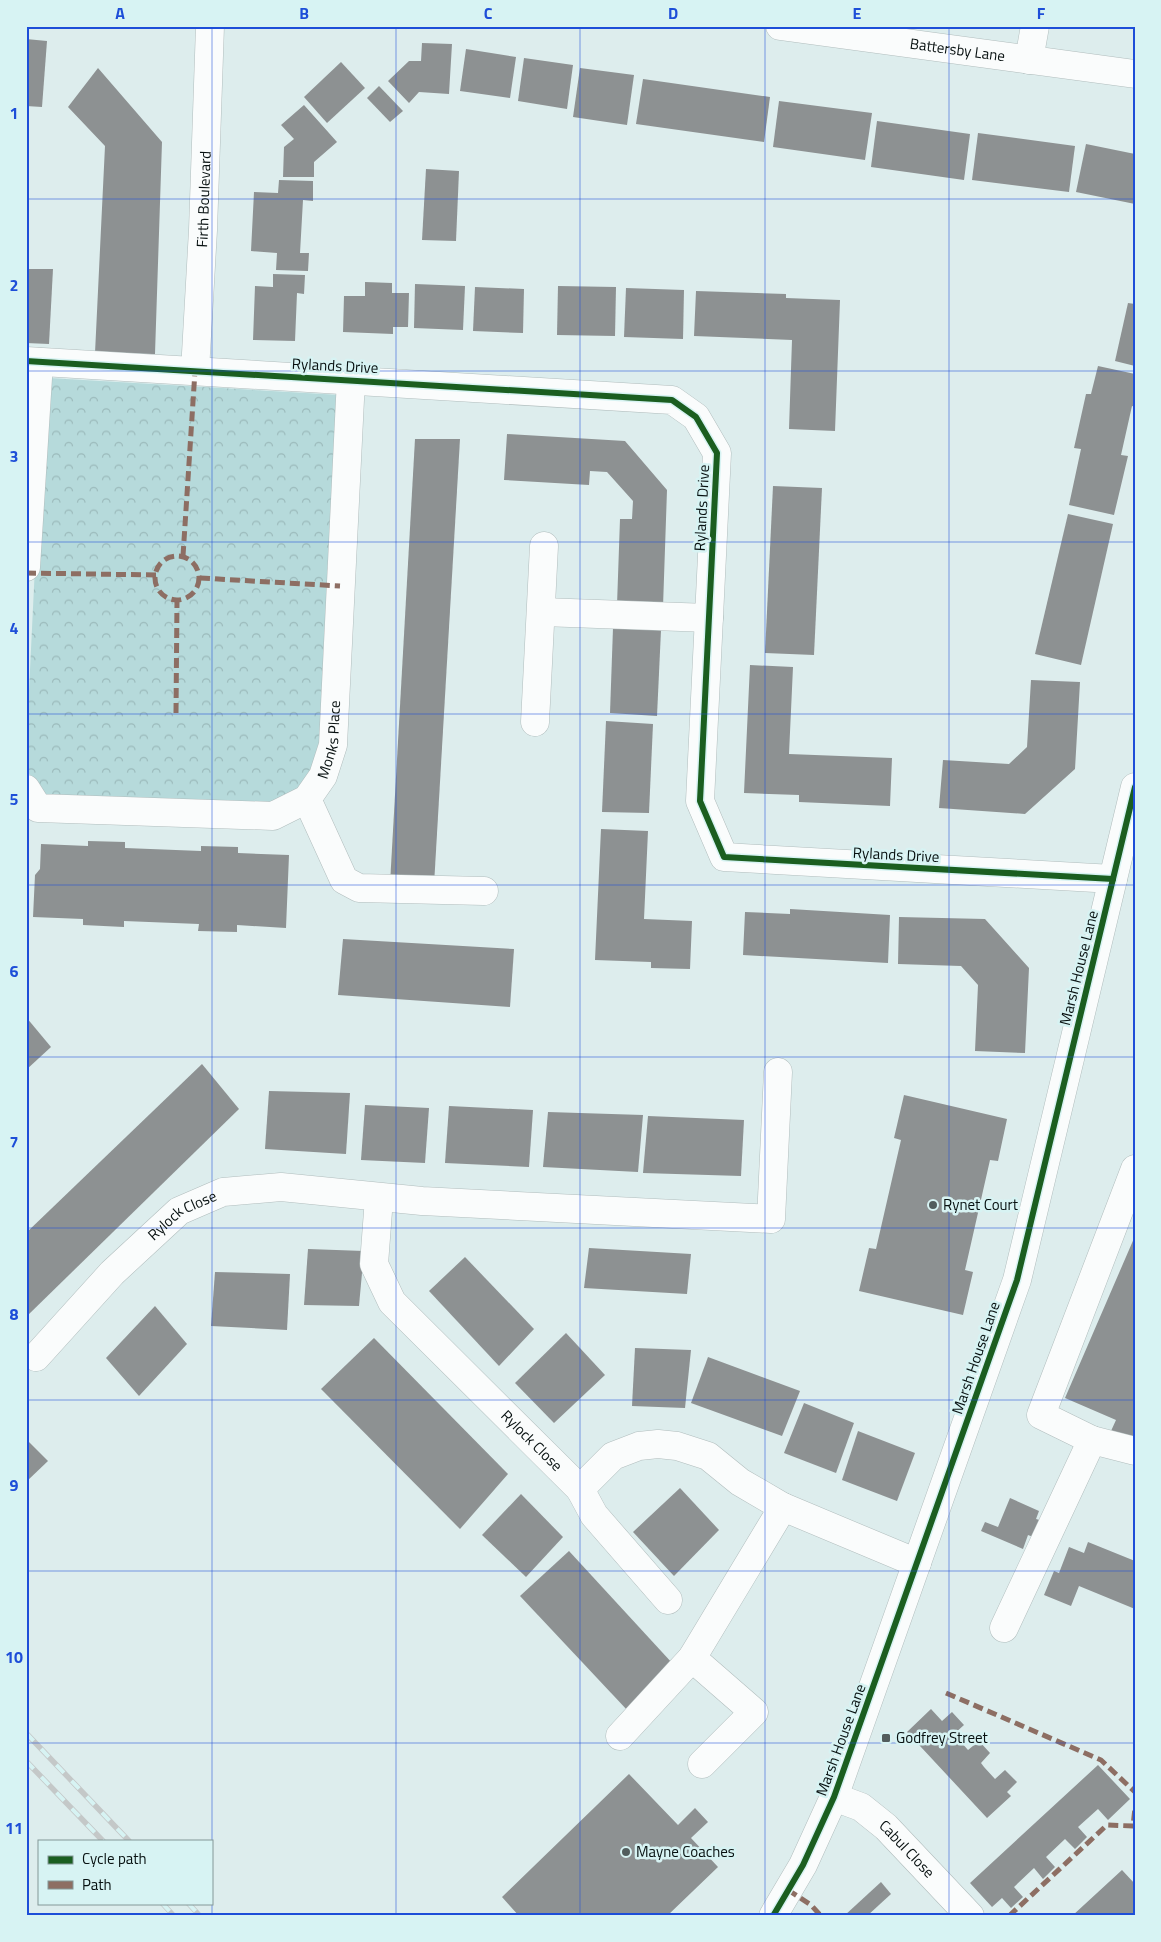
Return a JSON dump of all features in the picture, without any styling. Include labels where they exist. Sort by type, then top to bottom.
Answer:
[{"type":"street","name":"Firth Boulevard","points":[[195,371],[203,230],[210,26]]},
{"type":"street","name":"Battersby Lane","points":[[780,26],[1135,74]]},
{"type":"street","points":[[1029,60],[1035,26]]},
{"type":"street","name":"Rylands Drive","points":[[33,361],[672,400],[696,417],[717,453],[700,801],[724,857],[1113,879]]},
{"type":"street","points":[[26,567],[33,361]]},
{"type":"street","name":"Monks Place","points":[[26,789],[38,808],[274,816],[307,799],[323,776],[333,745],[351,379]]},
{"type":"street","points":[[535,722],[544,546]]},
{"type":"street","points":[[542,612],[709,618]]},
{"type":"street","name":"Marsh House Lane","points":[[773,1916],[803,1865],[834,1797],[1017,1280],[1135,786]]},
{"type":"street","points":[[307,799],[344,880],[360,888],[484,891]]},
{"type":"street","name":"Rylock Close","points":[[36,1357],[112,1273],[179,1211],[223,1192],[280,1187],[379,1198],[771,1219],[778,1072]]},
{"type":"street","points":[[1135,1169],[1042,1415],[1092,1440],[1135,1451]]},
{"type":"street","name":"Rylock Close","points":[[379,1198],[374,1264],[392,1302],[580,1489],[594,1515],[668,1600]]},
{"type":"street","points":[[1004,1628],[1092,1440]]},
{"type":"street","points":[[580,1489],[613,1456],[639,1446],[658,1444],[677,1446],[708,1456],[740,1482],[783,1507],[917,1563]]},
{"type":"street","points":[[620,1736],[692,1658],[783,1507]]},
{"type":"street","points":[[692,1658],[754,1712],[702,1764]]},
{"type":"street","name":"Cabul Close","points":[[834,1797],[861,1807],[886,1827],[970,1916]]},
{"type":"green space","points":[[49,378],[340,395],[321,745],[310,778],[306,784],[292,794],[269,804],[43,798],[27,770],[27,732],[35,566]]},
{"type":"building","points":[[26,39],[47,41],[42,107],[26,106]]},
{"type":"building","points":[[422,43],[452,44],[449,94],[419,92],[409,103],[388,81],[409,61],[421,61]]},
{"type":"building","points":[[466,49],[516,57],[510,98],[460,91]]},
{"type":"building","points":[[524,58],[573,65],[567,109],[518,101]]},
{"type":"building","points":[[341,62],[365,88],[327,123],[304,97]]},
{"type":"building","points":[[98,68],[162,142],[155,354],[95,353],[105,146],[68,107]]},
{"type":"building","points":[[580,68],[634,75],[627,125],[573,117]]},
{"type":"building","points":[[643,79],[770,97],[764,142],[636,124]]},
{"type":"building","points":[[379,86],[403,111],[390,122],[367,98]]},
{"type":"building","points":[[779,101],[872,113],[865,160],[773,147]]},
{"type":"building","points":[[304,105],[337,142],[314,162],[314,177],[283,177],[284,147],[294,139],[281,125]]},
{"type":"building","points":[[877,121],[970,134],[964,180],[871,167]]},
{"type":"building","points":[[978,133],[1075,146],[1069,192],[972,180]]},
{"type":"building","points":[[1086,144],[1135,154],[1135,204],[1076,192]]},
{"type":"building","points":[[426,169],[459,171],[456,241],[422,240]]},
{"type":"building","points":[[279,180],[313,181],[313,201],[303,200],[300,253],[309,253],[308,271],[276,270],[277,253],[251,251],[254,192],[278,193]]},
{"type":"building","points":[[26,269],[53,269],[49,344],[26,343]]},
{"type":"building","points":[[273,274],[305,275],[304,294],[297,293],[295,341],[253,340],[255,286],[273,287]]},
{"type":"building","points":[[365,282],[392,283],[392,293],[409,293],[408,327],[393,327],[393,334],[343,332],[344,296],[365,296]]},
{"type":"building","points":[[415,284],[465,286],[463,330],[414,328]]},
{"type":"building","points":[[558,286],[616,287],[615,336],[557,335]]},
{"type":"building","points":[[475,287],[524,289],[523,333],[473,331]]},
{"type":"building","points":[[626,288],[684,290],[683,339],[624,337]]},
{"type":"building","points":[[696,291],[786,294],[786,298],[840,300],[835,431],[789,429],[792,340],[694,336]]},
{"type":"building","points":[[1128,303],[1135,304],[1135,366],[1115,361]]},
{"type":"building","points":[[1098,366],[1135,374],[1135,407],[1132,406],[1121,455],[1128,456],[1114,515],[1069,505],[1081,449],[1074,448],[1086,394],[1091,394]]},
{"type":"building","points":[[507,434],[625,441],[667,490],[663,607],[617,605],[620,519],[632,519],[633,501],[607,472],[590,471],[589,485],[504,480]]},
{"type":"building","points":[[415,439],[460,439],[434,885],[390,884]]},
{"type":"building","points":[[773,486],[822,488],[814,655],[765,653]]},
{"type":"building","points":[[1068,514],[1113,524],[1081,665],[1035,654]]},
{"type":"building","points":[[613,628],[661,630],[657,716],[610,713]]},
{"type":"building","points":[[750,665],[793,667],[789,754],[892,758],[890,806],[799,802],[799,795],[744,793]]},
{"type":"building","points":[[1031,680],[1080,682],[1075,769],[1025,814],[939,808],[943,760],[1009,764],[1027,747]]},
{"type":"building","points":[[606,721],[653,724],[649,813],[602,812]]},
{"type":"building","points":[[601,829],[648,831],[644,919],[692,921],[690,969],[651,968],[651,962],[595,960]]},
{"type":"building","points":[[88,841],[125,842],[125,848],[201,851],[201,846],[238,847],[238,853],[289,855],[286,928],[237,925],[237,932],[198,931],[199,924],[124,921],[124,927],[83,925],[83,919],[33,917],[35,875],[40,869],[41,844],[88,846]]},
{"type":"building","points":[[790,909],[890,915],[888,963],[743,955],[745,912],[790,914]]},
{"type":"building","points":[[899,917],[985,919],[1029,968],[1025,1053],[975,1051],[978,985],[961,966],[898,964]]},
{"type":"building","points":[[343,939],[514,949],[510,1007],[338,995]]},
{"type":"building","points":[[26,1017],[51,1047],[26,1070]]},
{"type":"building","points":[[202,1064],[239,1109],[26,1317],[26,1233]]},
{"type":"building","points":[[269,1091],[350,1093],[346,1154],[265,1149]]},
{"type":"building","name":"Rynet Court","points":[[904,1095],[1007,1119],[998,1161],[990,1160],[965,1270],[973,1272],[963,1315],[859,1291],[869,1248],[876,1249],[901,1140],[894,1138]]},
{"type":"building","points":[[365,1105],[429,1108],[425,1163],[361,1160]]},
{"type":"building","points":[[449,1106],[533,1110],[529,1167],[445,1163]]},
{"type":"building","points":[[548,1112],[643,1115],[638,1172],[543,1167]]},
{"type":"building","points":[[648,1116],[744,1120],[741,1176],[643,1173]]},
{"type":"building","points":[[1135,1236],[1135,1435],[1132,1440],[1111,1431],[1116,1420],[1065,1398]]},
{"type":"building","points":[[589,1248],[691,1254],[687,1294],[584,1288]]},
{"type":"building","points":[[308,1249],[364,1251],[359,1306],[304,1305]]},
{"type":"building","points":[[465,1257],[534,1329],[499,1366],[429,1291]]},
{"type":"building","points":[[215,1272],[290,1274],[287,1330],[211,1326]]},
{"type":"building","points":[[155,1306],[187,1344],[139,1396],[106,1358]]},
{"type":"building","points":[[566,1333],[605,1375],[554,1423],[515,1383]]},
{"type":"building","points":[[374,1338],[508,1474],[460,1529],[321,1389]]},
{"type":"building","points":[[635,1348],[691,1350],[685,1408],[632,1406]]},
{"type":"building","points":[[708,1357],[800,1391],[782,1436],[691,1403]]},
{"type":"building","points":[[804,1403],[854,1423],[836,1473],[784,1453]]},
{"type":"building","points":[[858,1431],[915,1453],[897,1501],[842,1480]]},
{"type":"building","points":[[26,1439],[48,1461],[26,1482]]},
{"type":"building","points":[[680,1488],[719,1530],[674,1576],[633,1532]]},
{"type":"building","points":[[521,1494],[563,1537],[526,1577],[482,1535]]},
{"type":"building","points":[[1010,1498],[1039,1511],[1036,1519],[1043,1521],[1036,1538],[1028,1535],[1023,1549],[981,1531],[985,1522],[998,1527]]},
{"type":"building","points":[[1088,1542],[1135,1561],[1135,1609],[1079,1586],[1071,1606],[1044,1595],[1054,1571],[1059,1573],[1069,1547],[1084,1553]]},
{"type":"building","points":[[569,1551],[673,1664],[628,1711],[520,1596]]},
{"type":"building","points":[[931,1709],[942,1721],[952,1712],[964,1725],[954,1734],[968,1750],[979,1741],[990,1753],[981,1763],[995,1779],[1005,1770],[1017,1782],[1007,1792],[1011,1796],[987,1818],[907,1732]]},
{"type":"building","points":[[1098,1765],[1130,1799],[1108,1820],[1098,1809],[1078,1827],[1087,1837],[1075,1849],[1065,1839],[1046,1857],[1055,1867],[1043,1879],[1034,1868],[1014,1887],[1023,1897],[1011,1908],[1002,1898],[992,1907],[970,1883]]},
{"type":"building","name":"Mayne Coaches","points":[[629,1774],[678,1825],[695,1808],[708,1822],[691,1838],[718,1867],[667,1916],[519,1916],[502,1897]]},
{"type":"building","points":[[1122,1870],[1135,1884],[1135,1903],[1133,1905],[1135,1916],[1072,1916]]},
{"type":"building","points":[[881,1882],[891,1894],[867,1916],[844,1916]]},
{"type":"railway","points":[[26,1733],[128,1840]]},
{"type":"railway","points":[[26,1761],[102,1840]]},
{"type":"railway","points":[[163,1904],[174,1916]]},
{"type":"railway","points":[[189,1904],[200,1916]]},
{"type":"marked path","points":[[183,556],[195,371]]},
{"type":"marked path","points":[[173,556],[181,556],[193,562],[199,578],[193,594],[181,600],[173,600],[161,594],[155,582],[155,574],[161,562],[173,556]]},
{"type":"marked path","points":[[26,573],[156,575]]},
{"type":"marked path","points":[[200,578],[340,586]]},
{"type":"marked path","points":[[176,713],[177,600]]},
{"type":"marked path","points":[[946,1693],[1101,1760],[1135,1792]]},
{"type":"marked path","points":[[1009,1916],[1107,1825],[1133,1826],[1135,1808]]},
{"type":"marked path","points":[[788,1890],[811,1905],[821,1916]]},
{"type":"cycle path","points":[[26,361],[672,400],[696,417],[717,453],[700,801],[724,857],[1113,879]]},
{"type":"cycle path","points":[[773,1916],[803,1865],[834,1797],[1017,1280],[1135,787]]},
{"type":"place","name":"Rynet Court","points":[[933,1205]]},
{"type":"place","name":"Godfrey Street","points":[[886,1738]]},
{"type":"place","name":"Mayne Coaches","points":[[626,1852]]}]
